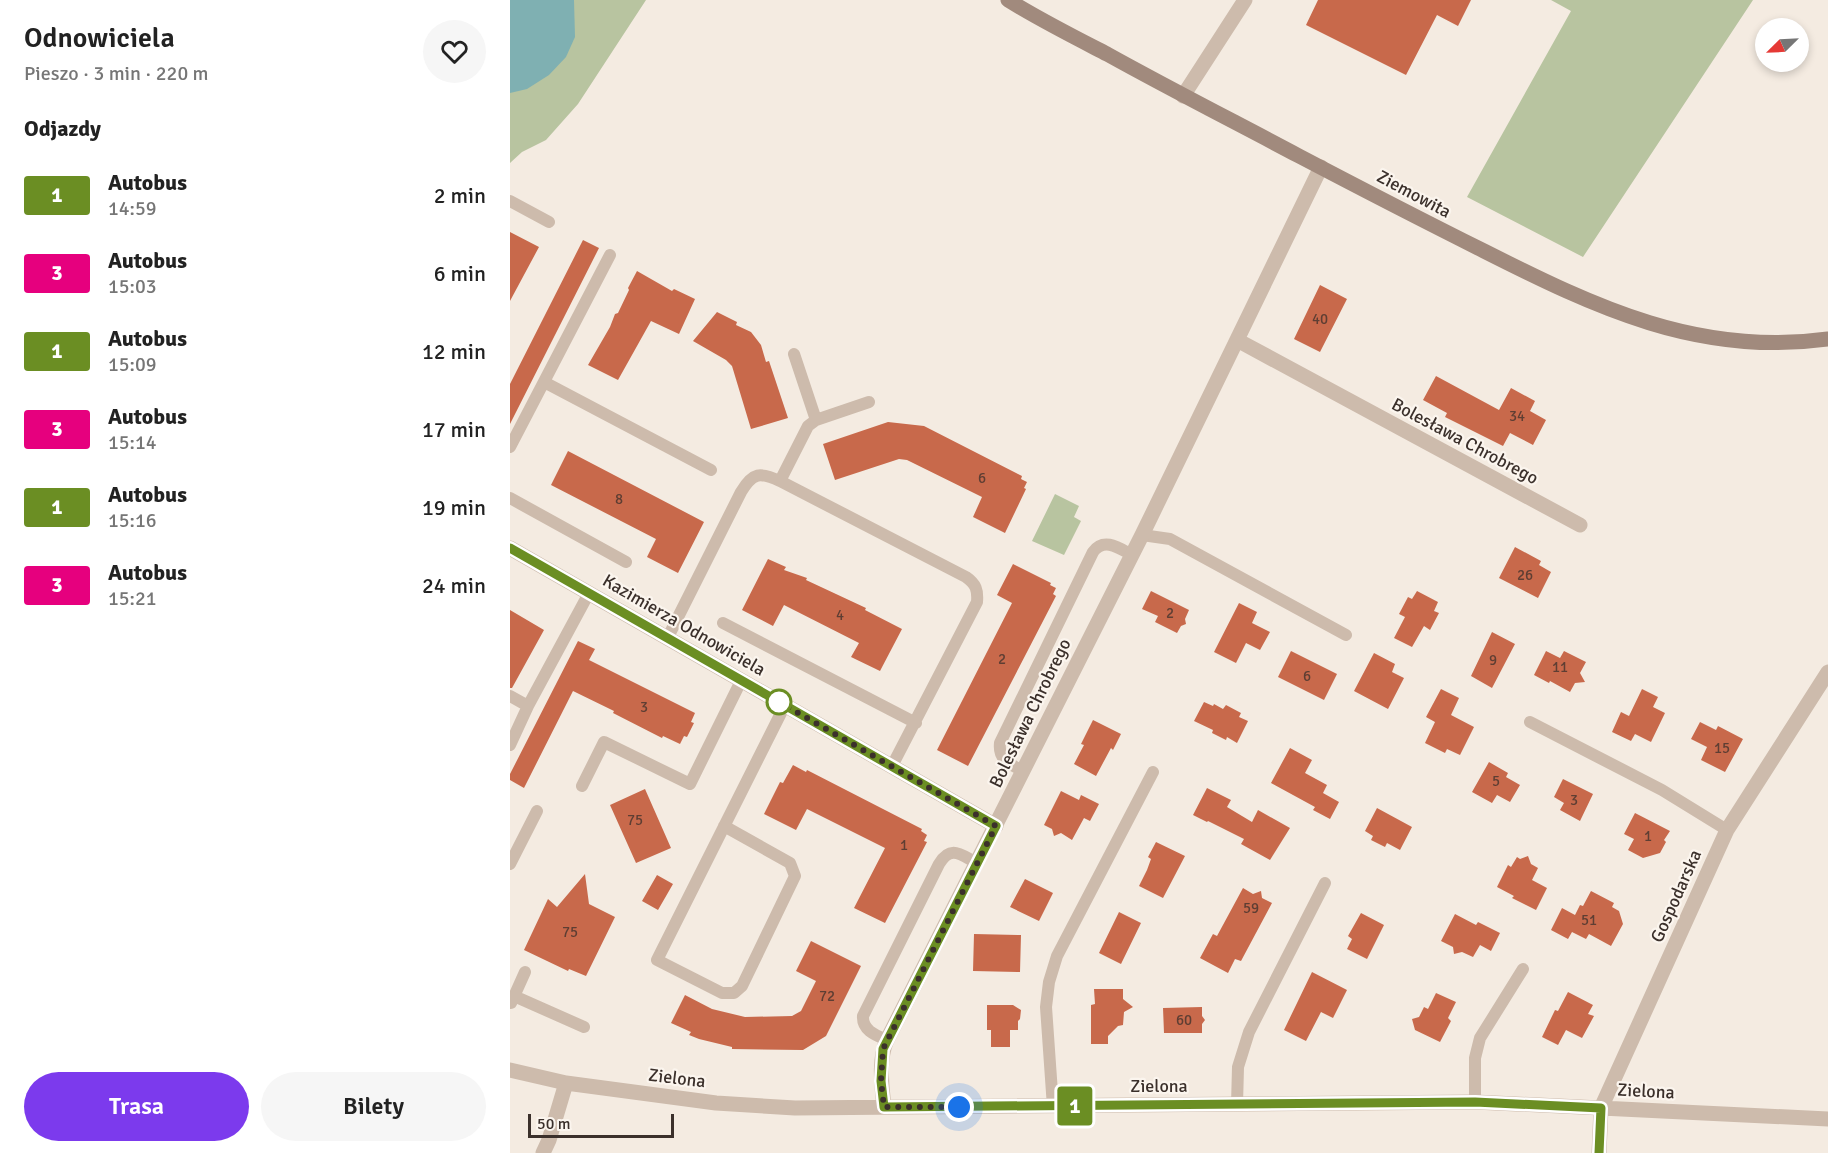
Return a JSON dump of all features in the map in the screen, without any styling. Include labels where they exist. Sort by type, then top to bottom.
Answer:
[{"type":"street","name":"Ziemowita","points":[[1008,0],[1183,96],[1557,288],[1608,310],[1665,329],[1715,338],[1764,342],[1804,342],[1828,339]]},
{"type":"street","points":[[1183,96],[1245,0]]},
{"type":"street","name":"Bolesława Chrobrego","points":[[884,1107],[881,1081],[883,1049],[887,1040],[1142,535],[1321,167]]},
{"type":"street","name":"Bolesława Chrobrego","points":[[1237,340],[1580,525]]},
{"type":"street","name":"Kazimierza Odnowiciela","points":[[510,548],[996,826]]},
{"type":"street","name":"Gospodarska","points":[[1599,1153],[1601,1108],[1727,830],[1828,672]]},
{"type":"street","name":"Zielona","points":[[510,1070],[566,1083],[716,1103],[795,1108],[1475,1102],[1828,1119]]},
{"type":"street","points":[[543,1153],[566,1083]]},
{"type":"lane","points":[[510,201],[549,222]]},
{"type":"lane","points":[[510,447],[610,255]]},
{"type":"lane","points":[[794,354],[816,420]]},
{"type":"lane","points":[[544,382],[711,470]]},
{"type":"lane","points":[[780,481],[808,426],[816,420],[869,402]]},
{"type":"lane","points":[[667,639],[747,482],[756,475],[766,475],[780,481],[966,577],[975,584],[978,592],[977,602],[892,766]]},
{"type":"lane","points":[[510,498],[626,562]]},
{"type":"lane","points":[[1142,535],[1170,539],[1346,635]]},
{"type":"lane","points":[[1023,771],[1002,758],[999,751],[1000,743],[1093,552],[1097,546],[1105,543],[1132,555]]},
{"type":"lane","points":[[510,745],[528,706],[589,593]]},
{"type":"lane","points":[[723,622],[915,723]]},
{"type":"lane","points":[[582,786],[604,742],[690,784],[741,681]]},
{"type":"lane","points":[[510,696],[528,706]]},
{"type":"lane","points":[[724,826],[790,863],[795,876],[742,986],[734,993],[722,993],[657,960],[724,826],[785,705]]},
{"type":"lane","points":[[1530,722],[1662,790],[1727,830]]},
{"type":"lane","points":[[1053,1107],[1046,1007],[1049,982],[1057,956],[1154,772]]},
{"type":"lane","points":[[510,864],[537,811]]},
{"type":"lane","points":[[887,1040],[866,1029],[863,1016],[939,864],[943,857],[952,852],[978,862]]},
{"type":"lane","points":[[1238,1105],[1238,1067],[1249,1032],[1325,883]]},
{"type":"lane","points":[[1475,1102],[1475,1058],[1480,1038],[1523,969]]},
{"type":"lane","points":[[525,972],[512,1000],[584,1027]]},
{"type":"green space","points":[[510,0],[646,0],[578,104],[546,140],[522,152],[510,163]]},
{"type":"green space","points":[[1551,0],[1753,0],[1583,257],[1467,197],[1571,11]]},
{"type":"green space","points":[[1055,494],[1079,506],[1074,517],[1081,521],[1064,555],[1032,541]]},
{"type":"water","points":[[510,0],[574,0],[575,37],[566,57],[549,75],[527,89],[510,93]]},
{"type":"building","points":[[1318,0],[1471,0],[1458,26],[1437,15],[1406,75],[1306,25]]},
{"type":"building","points":[[510,232],[539,247],[510,301]]},
{"type":"building","points":[[583,240],[599,248],[510,424],[510,384]]},
{"type":"building","points":[[637,271],[672,291],[674,289],[695,299],[679,334],[651,321],[618,380],[588,365],[615,314],[618,313]]},
{"type":"building","points":[[1320,285],[1347,299],[1320,352],[1294,339]]},
{"type":"building","points":[[717,312],[751,332],[761,345],[766,362],[769,361],[788,418],[751,429],[732,366],[726,360],[693,341]]},
{"type":"building","points":[[1436,376],[1499,410],[1511,388],[1535,401],[1530,411],[1546,420],[1533,445],[1510,433],[1503,446],[1445,417],[1447,413],[1423,400]]},
{"type":"building","points":[[888,422],[924,426],[1022,476],[1021,479],[1027,482],[1024,488],[1026,489],[1005,533],[973,517],[982,497],[907,460],[899,459],[835,480],[823,444]]},
{"type":"building","points":[[568,451],[704,522],[678,573],[647,557],[656,539],[551,485]]},
{"type":"building","points":[[1515,547],[1541,561],[1539,565],[1551,572],[1538,598],[1499,578]]},
{"type":"building","points":[[768,559],[786,567],[784,570],[807,578],[806,580],[866,608],[865,610],[902,629],[880,671],[851,657],[859,643],[784,605],[773,626],[742,610]]},
{"type":"building","points":[[1013,564],[1051,583],[1050,585],[1056,588],[1053,594],[1056,596],[968,766],[937,750],[1012,603],[997,595]]},
{"type":"building","points":[[1151,591],[1189,610],[1185,619],[1186,624],[1181,626],[1177,633],[1155,622],[1158,616],[1142,609]]},
{"type":"building","points":[[1417,591],[1438,602],[1434,611],[1439,613],[1430,630],[1424,626],[1412,647],[1394,638],[1405,617],[1399,614],[1408,597],[1412,599]]},
{"type":"building","points":[[1239,603],[1257,612],[1252,623],[1270,632],[1260,650],[1246,643],[1236,663],[1214,652]]},
{"type":"building","points":[[510,610],[544,630],[512,688],[510,688]]},
{"type":"building","points":[[1492,632],[1515,644],[1492,688],[1471,676]]},
{"type":"building","points":[[578,641],[595,649],[589,660],[695,713],[691,722],[694,723],[687,737],[684,736],[680,744],[663,736],[662,738],[573,691],[524,788],[510,780],[510,774]]},
{"type":"building","points":[[1291,651],[1337,674],[1324,700],[1278,677]]},
{"type":"building","points":[[1546,651],[1560,658],[1564,651],[1586,662],[1580,673],[1585,682],[1575,683],[1570,692],[1534,675]]},
{"type":"building","points":[[1374,653],[1395,664],[1392,672],[1404,678],[1388,709],[1354,691]]},
{"type":"building","points":[[1441,689],[1459,698],[1451,715],[1474,727],[1460,755],[1447,749],[1445,753],[1425,743],[1435,722],[1426,717]]},
{"type":"building","points":[[1642,689],[1658,697],[1653,707],[1665,713],[1651,742],[1635,734],[1631,741],[1612,732],[1621,712],[1629,716]]},
{"type":"building","points":[[1204,702],[1223,709],[1226,705],[1241,713],[1239,717],[1248,721],[1237,743],[1227,737],[1226,740],[1212,733],[1213,730],[1194,721]]},
{"type":"building","points":[[1093,720],[1121,734],[1096,776],[1074,764]]},
{"type":"building","points":[[1700,722],[1716,730],[1718,726],[1743,739],[1725,772],[1701,760],[1707,747],[1691,739]]},
{"type":"building","points":[[1290,748],[1312,760],[1305,773],[1327,785],[1323,793],[1339,802],[1330,819],[1313,810],[1315,807],[1271,783]]},
{"type":"building","points":[[1489,762],[1508,773],[1506,777],[1520,785],[1510,802],[1497,795],[1492,803],[1472,792]]},
{"type":"building","points":[[793,765],[922,829],[921,831],[927,835],[924,841],[927,842],[885,923],[854,908],[885,848],[807,809],[796,830],[764,814],[780,782],[783,783]]},
{"type":"building","points":[[1563,779],[1593,794],[1580,821],[1560,810],[1564,803],[1554,797]]},
{"type":"building","points":[[1207,788],[1231,800],[1227,807],[1252,822],[1258,810],[1290,828],[1270,860],[1241,844],[1244,839],[1193,815]]},
{"type":"building","points":[[645,789],[671,848],[636,863],[610,805]]},
{"type":"building","points":[[1061,791],[1079,800],[1081,795],[1099,804],[1090,821],[1084,818],[1072,840],[1061,833],[1054,836],[1052,829],[1044,825]]},
{"type":"building","points":[[1377,808],[1412,827],[1400,850],[1387,843],[1385,847],[1371,840],[1373,836],[1365,831]]},
{"type":"building","points":[[1635,813],[1670,831],[1660,853],[1643,858],[1628,850],[1634,839],[1624,834]]},
{"type":"building","points":[[1156,842],[1185,856],[1163,898],[1139,886],[1151,859],[1148,857]]},
{"type":"building","points":[[1528,856],[1531,864],[1538,868],[1532,880],[1547,888],[1536,910],[1512,898],[1514,896],[1497,887],[1508,865],[1511,867],[1517,857],[1520,859]]},
{"type":"building","points":[[585,874],[589,904],[615,917],[586,976],[569,969],[568,971],[524,950],[548,899],[557,907]]},
{"type":"building","points":[[657,875],[673,884],[658,910],[642,901]]},
{"type":"building","points":[[1025,879],[1053,893],[1039,921],[1010,907]]},
{"type":"building","points":[[1243,888],[1253,894],[1261,891],[1262,898],[1272,903],[1241,961],[1235,959],[1228,973],[1200,958],[1213,934],[1217,936]]},
{"type":"building","points":[[1591,891],[1614,903],[1612,907],[1619,911],[1623,924],[1611,946],[1589,934],[1586,939],[1572,932],[1568,939],[1551,930],[1562,908],[1575,915]]},
{"type":"building","points":[[1119,912],[1141,923],[1121,964],[1099,953]]},
{"type":"building","points":[[1361,913],[1384,925],[1367,959],[1347,949],[1352,939],[1348,936]]},
{"type":"building","points":[[1455,914],[1476,925],[1478,922],[1500,933],[1491,951],[1480,945],[1473,957],[1462,952],[1454,954],[1453,947],[1441,941]]},
{"type":"building","points":[[974,934],[1021,935],[1020,972],[973,971]]},
{"type":"building","points":[[811,941],[861,966],[826,1036],[803,1050],[732,1049],[732,1047],[689,1035],[691,1032],[671,1023],[685,995],[712,1009],[745,1017],[792,1016],[801,1011],[816,981],[796,971]]},
{"type":"building","points":[[1312,972],[1347,990],[1333,1018],[1321,1012],[1306,1041],[1284,1030]]},
{"type":"building","points":[[1094,989],[1123,989],[1123,999],[1133,1007],[1124,1012],[1123,1025],[1118,1026],[1108,1036],[1108,1044],[1091,1044],[1091,1005],[1095,1004]]},
{"type":"building","points":[[1568,992],[1593,1005],[1588,1014],[1594,1016],[1582,1038],[1566,1030],[1558,1045],[1542,1037],[1555,1010],[1558,1011]]},
{"type":"building","points":[[1436,993],[1456,1002],[1448,1018],[1451,1021],[1440,1042],[1415,1030],[1412,1019],[1419,1017],[1424,1007],[1428,1009]]},
{"type":"building","points":[[987,1005],[1013,1005],[1021,1010],[1018,1030],[1010,1030],[1010,1047],[991,1047],[991,1030],[987,1030]]},
{"type":"building","points":[[1202,1007],[1202,1016],[1205,1020],[1202,1024],[1202,1033],[1164,1033],[1163,1008]]},
{"type":"bus line","name":"1","points":[[510,548],[996,826],[883,1049],[881,1081],[884,1107],[1475,1102],[1601,1108],[1599,1153]]},
{"type":"route","points":[[779,702],[996,826],[883,1049],[881,1081],[884,1107],[959,1107]]}]
